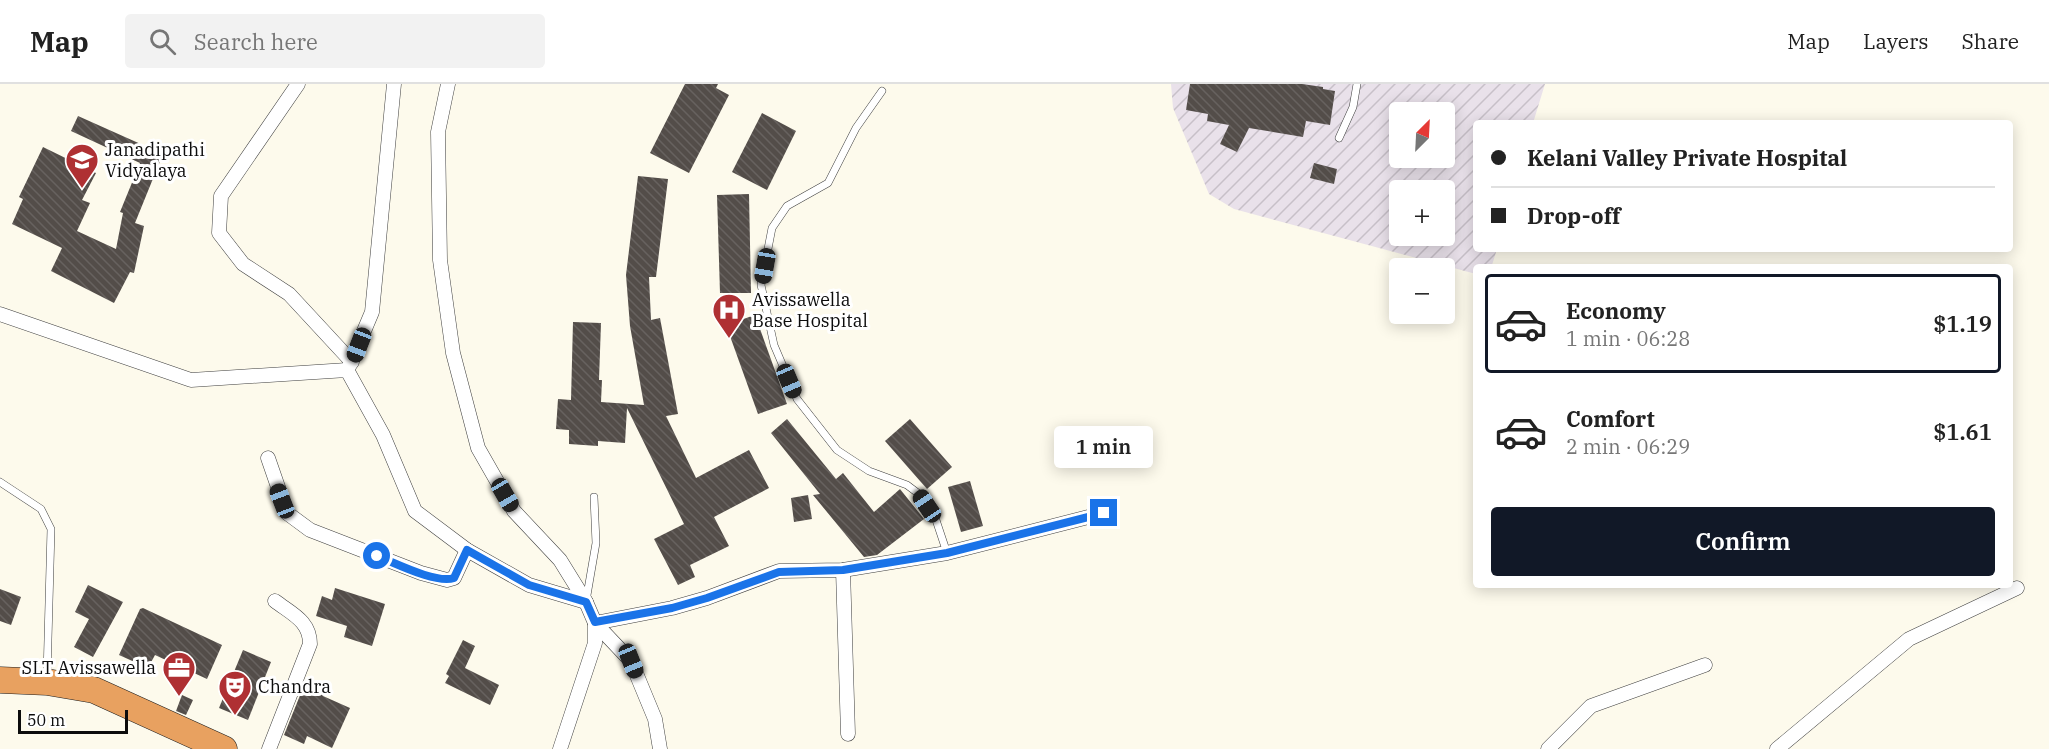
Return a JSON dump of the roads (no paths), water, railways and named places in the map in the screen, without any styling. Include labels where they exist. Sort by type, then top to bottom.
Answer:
[{"type":"highway","points":[[0,681],[47,682],[94,690],[224,749]]},
{"type":"street","points":[[298,84],[221,196],[219,233],[243,264],[289,294],[350,366],[383,435],[415,511],[467,550],[529,585],[586,602]]},
{"type":"street","points":[[350,366],[372,312],[394,84]]},
{"type":"street","points":[[448,84],[438,132],[440,260],[453,353],[478,448],[514,511],[560,560],[586,602],[595,622],[631,661],[655,719],[660,749]]},
{"type":"street","points":[[0,314],[191,380],[350,366]]},
{"type":"street","points":[[268,458],[287,513],[310,530],[421,573],[447,580],[454,578],[467,550]]},
{"type":"street","points":[[595,622],[672,608],[779,572],[843,570],[947,553],[1104,513]]},
{"type":"street","points":[[843,570],[848,734]]},
{"type":"street","points":[[1777,749],[1909,639],[2017,588]]},
{"type":"street","points":[[269,749],[310,644],[310,633],[307,626],[275,601]]},
{"type":"street","points":[[560,749],[595,644],[595,622]]},
{"type":"street","points":[[1548,749],[1591,706],[1705,665]]},
{"type":"lane","points":[[1339,138],[1353,107],[1357,84]]},
{"type":"lane","points":[[882,91],[856,128],[828,183],[787,206],[772,228],[761,285],[774,345],[796,399],[837,450],[869,471],[907,485],[919,494],[935,517],[947,553]]},
{"type":"lane","points":[[0,482],[41,509],[51,529],[47,682]]},
{"type":"lane","points":[[586,602],[596,543],[594,497]]},
{"type":"place","name":"Janadipathi Vidyalaya","points":[[82,189]]},
{"type":"place","name":"Avissawella Base Hospital","points":[[729,339]]},
{"type":"place","name":"SLT Avissawella","points":[[179,697]]},
{"type":"place","name":"Chandra","points":[[235,716]]}]
